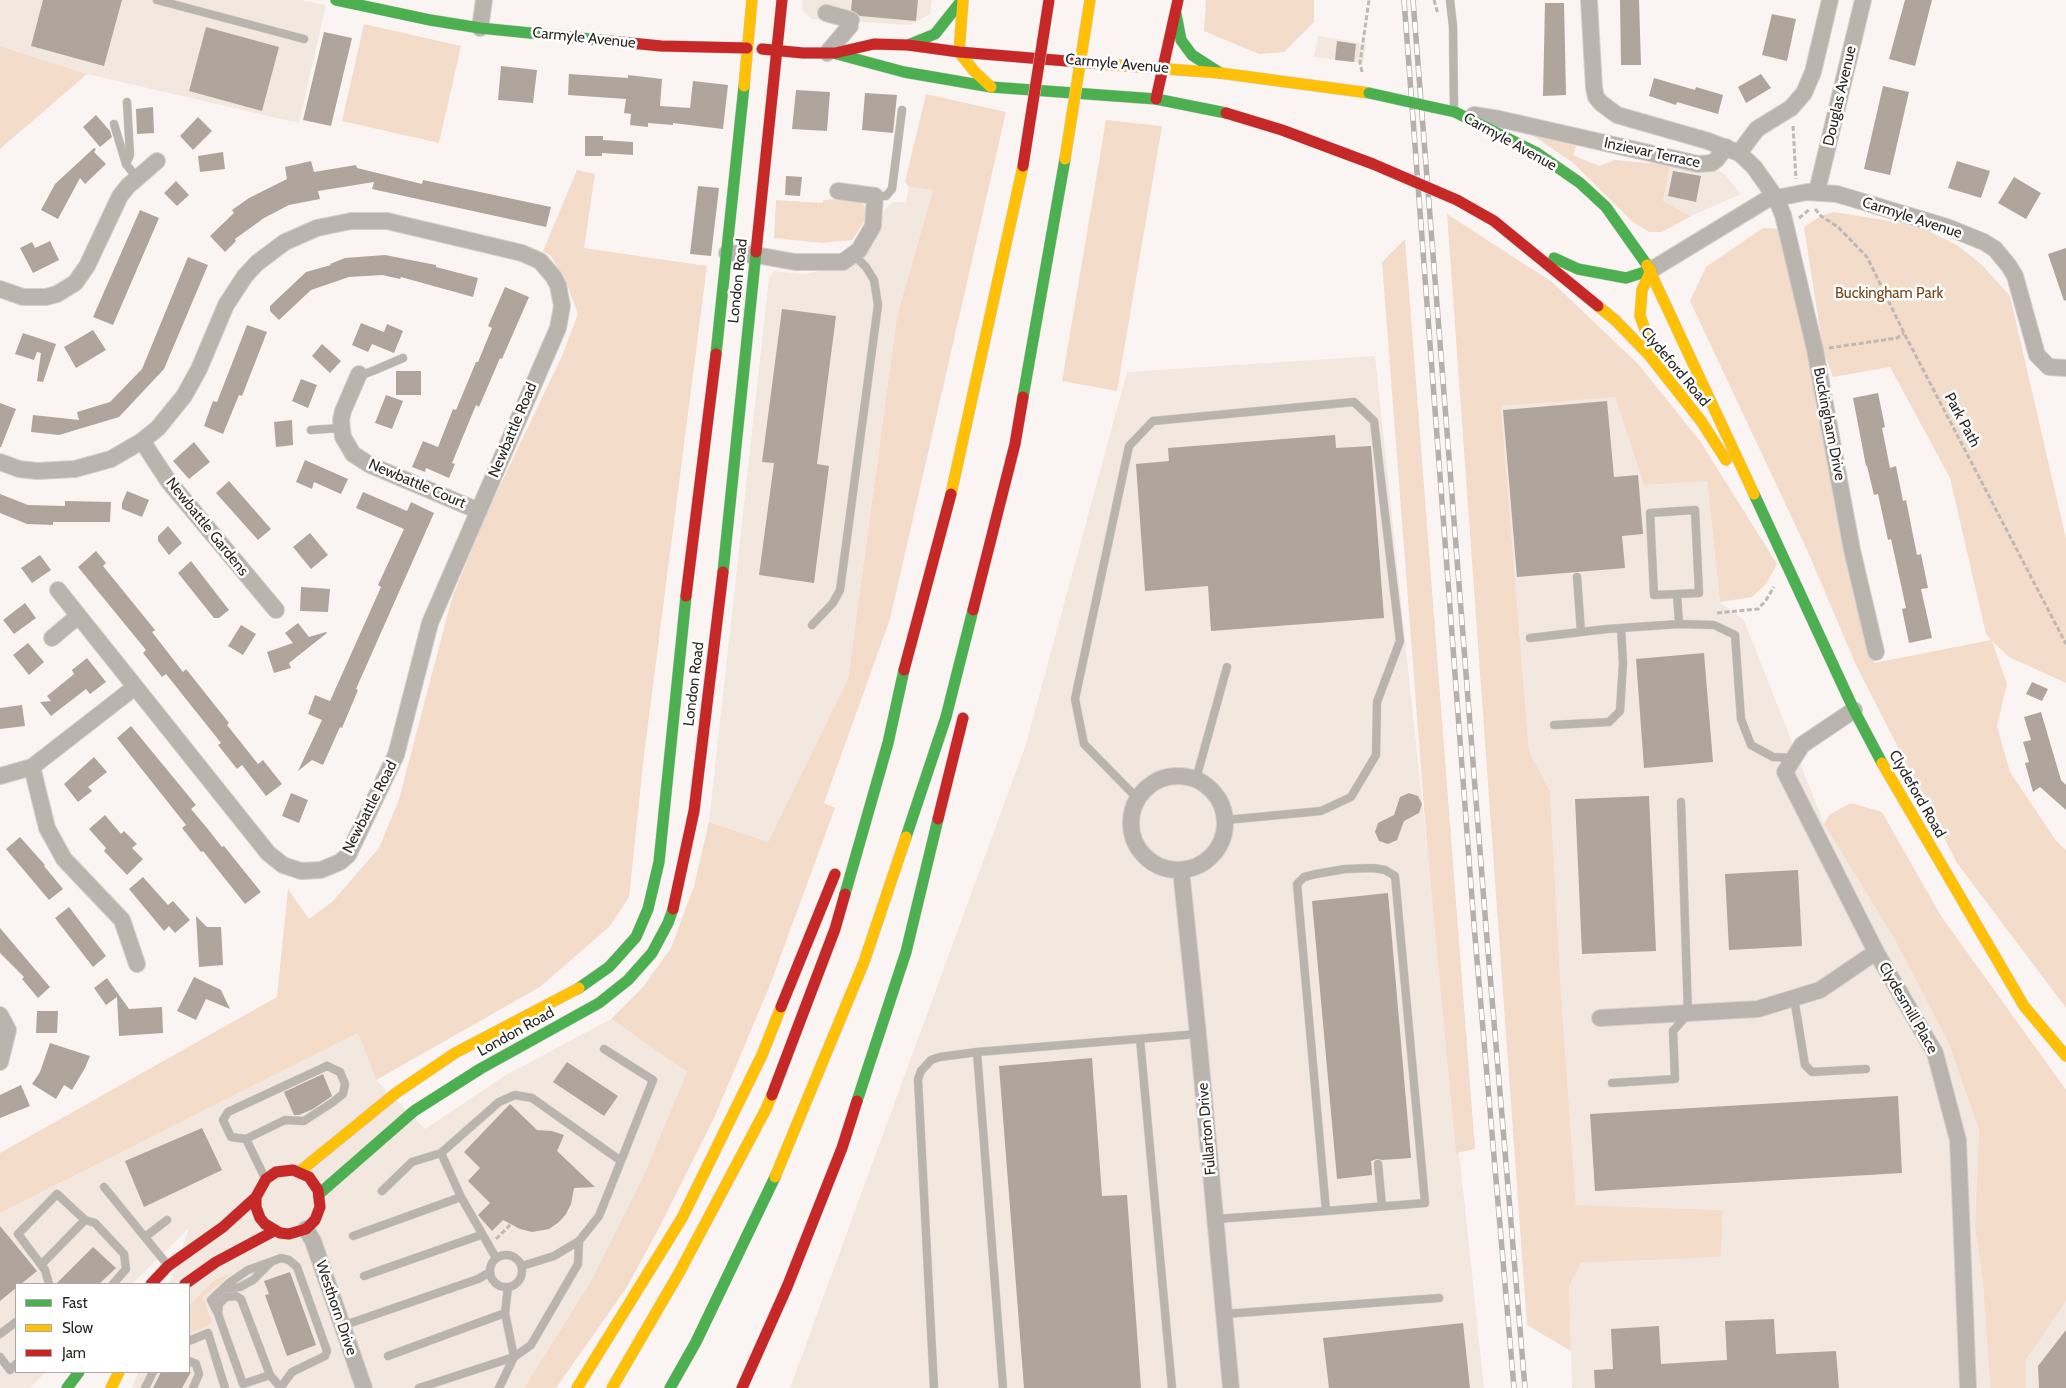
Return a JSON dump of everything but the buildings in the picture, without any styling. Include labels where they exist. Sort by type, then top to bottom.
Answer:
[{"type":"main road","name":"Carmyle Avenue","points":[[336,0],[480,28],[661,46],[747,48],[831,53],[904,72],[992,87],[1156,99],[1217,110],[1282,130],[1373,164],[1457,200],[1494,221],[1528,247]]},
{"type":"main road","name":"London Road","points":[[299,1172],[396,1093],[455,1053],[576,990],[609,967],[636,937],[648,909],[658,862],[691,553],[727,253],[752,0]]},
{"type":"main road","name":"London Road","points":[[319,1194],[414,1111],[480,1069],[599,1003],[628,980],[652,953],[668,923],[676,898],[694,810],[724,562],[782,0]]},
{"type":"main road","points":[[908,45],[935,34],[963,0]]},
{"type":"main road","points":[[963,0],[959,52],[974,71],[992,87]]},
{"type":"main road","points":[[612,1388],[679,1273],[766,1109],[835,929],[888,744],[909,646],[952,496],[1024,166],[1049,0]]},
{"type":"main road","points":[[978,637],[1066,159],[1090,0]]},
{"type":"main road","points":[[1156,99],[1178,0]]},
{"type":"main road","points":[[1176,12],[1181,40],[1192,55],[1220,73]]},
{"type":"main road","name":"Carmyle Avenue","points":[[831,53],[874,44],[908,45],[959,52],[1220,73],[1367,93],[1455,112],[1537,153],[1580,183],[1606,208],[1652,270]]},
{"type":"main road","points":[[1528,247],[1578,269],[1602,275],[1626,278],[1652,270]]},
{"type":"main road","name":"Clydeford Road","points":[[1528,247],[1615,320],[1649,355],[1701,421],[1770,530]]},
{"type":"main road","points":[[1652,270],[1642,290],[1640,316],[1649,340],[1686,386],[1701,421]]},
{"type":"main road","name":"Clydeford Road","points":[[1652,270],[1770,530],[1854,710],[1882,764],[2024,1006],[2066,1056]]},
{"type":"main road","points":[[670,1388],[696,1342],[778,1173],[864,962],[946,717],[1015,444]]},
{"type":"main road","points":[[742,1388],[787,1287],[842,1148],[906,952],[965,705]]},
{"type":"main road","points":[[847,844],[888,744]]},
{"type":"main road","points":[[577,1388],[682,1218],[762,1055],[840,862]]},
{"type":"main road","points":[[282,1171],[299,1172],[314,1183],[319,1194],[320,1207],[315,1220],[306,1229],[289,1234],[274,1231],[260,1218],[256,1206],[256,1197],[266,1179],[282,1171]]},
{"type":"main road","points":[[152,1283],[168,1266],[222,1227],[256,1197]]},
{"type":"main road","points":[[186,1283],[216,1262],[274,1231]]},
{"type":"main road","points":[[67,1388],[78,1373]]},
{"type":"main road","points":[[111,1388],[118,1373]]},
{"type":"street","points":[[480,28],[484,0]]},
{"type":"street","name":"Inzievar Terrace","points":[[1589,0],[1594,88],[1596,97],[1601,103],[1617,115],[1732,150]]},
{"type":"street","points":[[1732,150],[1757,129],[1798,102],[1809,84],[1830,0]]},
{"type":"street","name":"Douglas Avenue","points":[[1817,191],[1863,0]]},
{"type":"street","points":[[826,13],[850,23],[831,53]]},
{"type":"street","name":"Inzievar Terrace","points":[[1455,112],[1500,118],[1698,164],[1712,163],[1732,150]]},
{"type":"street","name":"Buckingham Drive","points":[[1732,150],[1754,166],[1776,198],[1787,229],[1815,350],[1852,550],[1876,652]]},
{"type":"street","points":[[0,289],[23,297],[46,297],[67,289],[75,283],[87,266],[120,196],[157,161]]},
{"type":"street","points":[[727,253],[756,255],[795,262],[843,262],[854,255],[873,226],[876,196],[838,191]]},
{"type":"street","name":"Carmyle Avenue","points":[[1652,270],[1698,243],[1759,203],[1797,193],[1817,191],[1837,194],[1947,227],[1984,242],[1994,249],[2015,276],[2037,355],[2049,367],[2066,368]]},
{"type":"street","name":"Newbattle Road","points":[[0,462],[19,469],[37,471],[74,470],[111,459],[142,441],[158,428],[184,396],[199,369],[226,305],[235,290],[257,263],[285,242],[317,228],[352,221],[387,221],[522,253],[540,262],[553,276],[558,285],[562,306],[558,328],[430,623],[396,755],[348,855],[331,867],[316,871],[302,871],[283,865],[275,860],[134,687],[58,590]]},
{"type":"street","points":[[341,428],[342,411],[359,374]]},
{"type":"street","name":"Newbattle Court","points":[[341,428],[347,445],[360,460],[478,510]]},
{"type":"street","name":"Newbattle Gardens","points":[[142,441],[169,482],[276,610]]},
{"type":"street","points":[[52,638],[78,616]]},
{"type":"street","points":[[0,776],[32,767],[134,687]]},
{"type":"street","name":"Clydesmill Place","points":[[1854,710],[1802,745],[1785,772],[1876,952],[1935,1053],[1958,1140],[1968,1388]]},
{"type":"street","points":[[32,767],[47,828],[64,859],[122,920],[137,964]]},
{"type":"street","points":[[1170,776],[1196,779],[1208,786],[1217,796],[1223,807],[1226,820],[1224,835],[1218,849],[1208,860],[1195,867],[1181,870],[1166,869],[1153,863],[1142,854],[1134,841],[1131,827],[1132,812],[1138,799],[1146,788],[1170,776]]},
{"type":"street","name":"Fullarton Drive","points":[[1181,870],[1231,1388]]},
{"type":"street","points":[[1600,1018],[1758,1009],[1820,990],[1876,952]]},
{"type":"street","points":[[0,1014],[8,1030],[0,1062]]},
{"type":"street","name":"Westhorn Drive","points":[[306,1229],[313,1241],[363,1388]]},
{"type":"lane","points":[[157,0],[304,39]]},
{"type":"lane","points":[[1450,0],[1453,26],[1455,112]]},
{"type":"lane","points":[[126,164],[130,155],[127,102]]},
{"type":"lane","points":[[876,196],[886,196],[892,189],[902,110]]},
{"type":"lane","points":[[114,124],[126,164],[137,178]]},
{"type":"lane","points":[[812,625],[833,603],[840,590],[878,305],[874,280],[854,255]]},
{"type":"lane","points":[[359,374],[362,375],[403,358]]},
{"type":"lane","points":[[1138,799],[1084,744],[1075,699],[1129,446],[1153,421],[1354,402],[1374,421],[1400,641],[1377,702],[1376,755],[1351,797],[1321,810],[1226,820]]},
{"type":"lane","points":[[312,430],[341,428]]},
{"type":"lane","points":[[1695,510],[1699,593],[1677,594],[1654,595],[1650,513],[1695,510]]},
{"type":"lane","points":[[1577,577],[1581,632]]},
{"type":"lane","points":[[1677,594],[1679,624]]},
{"type":"lane","points":[[1530,638],[1621,628],[1679,624],[1714,625],[1735,635],[1741,719],[1751,745],[1773,757],[1794,758]]},
{"type":"lane","points":[[1554,725],[1610,722],[1620,711],[1623,663],[1621,628]]},
{"type":"lane","points":[[1196,779],[1227,667]]},
{"type":"lane","points":[[1612,1083],[1675,1079],[1673,1031],[1688,1014],[1681,802]]},
{"type":"lane","points":[[1216,1219],[1326,1211],[1425,1202],[1394,876],[1385,870],[1373,868],[1345,869],[1304,877],[1297,884],[1326,1211]]},
{"type":"lane","points":[[1794,998],[1805,1065],[1812,1072],[1866,1069]]},
{"type":"lane","points":[[934,1388],[918,1079],[921,1071],[931,1060],[977,1052],[1198,1034]]},
{"type":"lane","points":[[1140,1039],[1172,1388]]},
{"type":"lane","points":[[522,1266],[554,1256],[579,1241],[599,1216],[653,1080],[604,1049]]},
{"type":"lane","points":[[977,1052],[1003,1388]]},
{"type":"lane","points":[[327,1066],[340,1072],[345,1084],[343,1094],[334,1102],[304,1121],[285,1120],[246,1139],[231,1138],[223,1120],[228,1112],[327,1066]]},
{"type":"lane","points":[[382,1191],[412,1162],[441,1153],[499,1102],[516,1095],[532,1098],[621,1161]]},
{"type":"lane","points":[[246,1139],[266,1179]]},
{"type":"lane","points":[[441,1153],[461,1197],[481,1235],[496,1258]]},
{"type":"lane","points":[[1378,1164],[1382,1206]]},
{"type":"lane","points":[[104,1187],[168,1266]]},
{"type":"lane","points":[[49,1283],[41,1265],[18,1234],[57,1194],[85,1220],[95,1224],[124,1254],[126,1269],[114,1283]]},
{"type":"lane","points":[[353,1236],[461,1197]]},
{"type":"lane","points":[[41,1265],[85,1220]]},
{"type":"lane","points":[[145,1237],[167,1220]]},
{"type":"lane","points":[[364,1276],[481,1235]]},
{"type":"lane","points":[[419,1388],[514,1357],[530,1345],[578,1264],[579,1241]]},
{"type":"lane","points":[[501,1255],[510,1255],[516,1258],[522,1266],[523,1272],[520,1281],[508,1288],[496,1284],[490,1272],[490,1266],[496,1258],[501,1255]]},
{"type":"lane","points":[[218,1314],[219,1304],[226,1297],[236,1296],[241,1299],[270,1375],[281,1388],[292,1372],[325,1356],[327,1351],[297,1267],[289,1260],[281,1258],[248,1270],[211,1300],[218,1314],[243,1384],[270,1375]]},
{"type":"lane","points":[[223,1289],[240,1288],[253,1280],[272,1261]]},
{"type":"lane","points":[[342,1326],[478,1279],[490,1272]]},
{"type":"lane","points":[[499,1388],[514,1357],[505,1313],[508,1288]]},
{"type":"lane","points":[[1224,1314],[1439,1298]]},
{"type":"lane","points":[[388,1356],[505,1313]]},
{"type":"lane","points":[[0,1334],[15,1323]]},
{"type":"lane","points":[[190,1341],[208,1333],[224,1388]]},
{"type":"lane","points":[[0,1357],[10,1370],[15,1365]]},
{"type":"lane","points":[[190,1361],[196,1364],[199,1374],[193,1388]]},
{"type":"lane","points":[[145,1388],[152,1373]]},
{"type":"path","points":[[1367,93],[1360,63],[1369,0]]},
{"type":"path","points":[[1791,108],[1797,193]]},
{"type":"path","name":"Park Path","points":[[1787,229],[1813,207],[1820,216],[1838,227],[1867,257],[1904,333],[2066,644]]},
{"type":"path","points":[[1815,350],[1897,338],[1904,333]]},
{"type":"path","points":[[1714,625],[1716,613],[1758,609],[1766,600],[1786,564]]},
{"type":"path","points":[[502,1234],[511,1224]]},
{"type":"shaded area","points":[[0,0],[301,0],[326,5],[299,123],[87,74],[0,46]]},
{"type":"shaded area","points":[[802,0],[932,0],[930,14],[910,25],[812,19],[802,9]]},
{"type":"shaded area","points":[[1318,36],[1366,44],[1363,63],[1314,57]]},
{"type":"shaded area","points":[[1670,165],[1722,172],[1741,194],[1691,216],[1663,201]]},
{"type":"shaded area","points":[[909,187],[933,190],[897,316],[848,679],[768,842],[709,822],[769,278],[774,271],[804,274],[841,267],[873,243],[880,227],[884,210],[893,202],[906,202]]},
{"type":"shaded area","points":[[1375,356],[1484,1388],[790,1388],[1026,744],[1127,372]]},
{"type":"shaded area","points":[[1615,396],[1644,485],[1707,481],[1720,602],[1744,620],[1824,824],[1895,940],[1949,1044],[1979,1130],[1975,1228],[1983,1282],[1990,1388],[1572,1388],[1569,1286],[1581,1263],[1721,1257],[1723,1210],[1576,1205],[1561,992],[1550,791],[1529,751],[1501,405]]},
{"type":"shaded area","points":[[611,1019],[687,1072],[643,1177],[591,1281],[524,1388],[132,1388],[138,1373],[190,1373],[190,1283],[169,1283],[189,1228],[133,1283],[15,1283],[15,1373],[45,1373],[30,1388],[0,1388],[0,1213],[358,1033],[376,1080],[425,1129],[506,1075]]},
{"type":"shaded area","points":[[2066,1301],[2066,1388],[2026,1388],[2026,1360]]},
{"type":"green space","points":[[1206,0],[1314,0],[1314,22],[1284,52],[1259,54],[1204,31]]},
{"type":"green space","points":[[364,24],[461,46],[439,143],[342,121]]},
{"type":"green space","points":[[0,46],[87,74],[0,149]]},
{"type":"green space","points":[[926,94],[1006,112],[890,619],[824,803],[835,808],[770,985],[715,1116],[660,1226],[627,1287],[556,1388],[524,1388],[591,1281],[643,1177],[687,1072],[611,1019],[643,987],[671,948],[694,886],[709,822],[768,842],[848,679],[897,316],[933,190],[909,187],[905,182]]},
{"type":"green space","points":[[1106,120],[1162,126],[1117,391],[1062,381]]},
{"type":"green space","points":[[1532,135],[1576,146],[1573,155],[1599,166],[1615,160],[1670,165],[1663,201],[1691,216],[1662,232],[1649,232],[1634,223],[1572,162]]},
{"type":"green space","points":[[577,170],[595,174],[584,248],[707,266],[644,755],[629,897],[610,926],[540,987],[376,1080],[358,1033],[0,1213],[0,1153],[277,997],[288,889],[309,919],[332,902],[379,848],[399,799],[452,598],[483,521],[562,356],[578,314],[565,279],[551,256],[543,251]]},
{"type":"green space","points":[[853,198],[862,203],[866,209],[864,222],[852,240],[822,243],[774,238],[776,200],[823,203],[823,200]]},
{"type":"green space","name":"Buckingham Park","points":[[1833,212],[1916,225],[1957,245],[1981,264],[2010,296],[2066,539],[2066,683],[2009,657],[1992,641],[2007,684],[1997,726],[2010,772],[2057,842],[2066,850],[2066,1008],[1957,863],[1856,665],[1808,552],[1690,301],[1706,267],[1763,228],[1782,229],[1852,550],[1874,663],[1991,640],[1986,634],[1950,478],[1890,367],[1833,377],[1823,349],[1804,227],[1821,216]]},
{"type":"green space","points":[[1447,214],[1552,282],[1639,365],[1700,441],[1777,564],[1766,584],[1752,597],[1720,602],[1707,481],[1644,485],[1615,397],[1501,406],[1529,751],[1550,791],[1561,992],[1576,1205],[1723,1210],[1721,1257],[1581,1263],[1569,1286],[1571,1351],[1527,1325]]},
{"type":"green space","points":[[1405,239],[1475,1149],[1456,1153],[1427,846],[1382,262]]},
{"type":"green space","points":[[1851,803],[1882,812],[1941,916],[2066,1090],[2066,1301],[2026,1360],[2026,1388],[1990,1388],[1983,1282],[1975,1228],[1979,1130],[1949,1044],[1895,940],[1824,824],[1830,814]]},
{"type":"green space","points":[[232,1273],[203,1297],[212,1323],[190,1334],[190,1304],[215,1280]]},
{"type":"railway","points":[[1404,0],[1474,925],[1514,1388]]},
{"type":"railway","points":[[1413,0],[1486,927],[1525,1388]]},
{"type":"traffic: fast","points":[[336,0],[430,20],[480,28],[610,41]]},
{"type":"traffic: fast","points":[[908,45],[935,34],[962,0]]},
{"type":"traffic: fast","points":[[1176,14],[1181,40],[1192,55],[1220,73]]},
{"type":"traffic: fast","points":[[837,54],[904,72],[991,87],[1156,99],[1226,113]]},
{"type":"traffic: fast","points":[[716,354],[744,86]]},
{"type":"traffic: fast","points":[[1369,93],[1432,107]]},
{"type":"traffic: fast","points":[[1432,107],[1455,112],[1537,153],[1580,183],[1606,207],[1647,265]]},
{"type":"traffic: fast","points":[[1023,397],[1065,159]]},
{"type":"traffic: fast","points":[[723,572],[756,252]]},
{"type":"traffic: fast","points":[[1554,258],[1578,269],[1626,278],[1651,270]]},
{"type":"traffic: fast","points":[[1754,494],[1854,710],[1882,763]]},
{"type":"traffic: fast","points":[[579,988],[609,967],[636,937],[648,909],[659,862],[686,596]]},
{"type":"traffic: fast","points":[[906,837],[946,717],[973,610]]},
{"type":"traffic: fast","points":[[845,894],[888,743],[904,670]]},
{"type":"traffic: fast","points":[[857,1101],[906,952],[938,819]]},
{"type":"traffic: fast","points":[[319,1194],[414,1111],[480,1069],[599,1003],[628,980],[652,953],[668,923],[673,909]]},
{"type":"traffic: fast","points":[[670,1388],[696,1342],[775,1177]]},
{"type":"traffic: fast","points":[[67,1388],[78,1373]]},
{"type":"traffic: slow","points":[[744,86],[752,0]]},
{"type":"traffic: slow","points":[[963,0],[959,52],[974,71],[991,87]]},
{"type":"traffic: slow","points":[[1065,159],[1090,0]]},
{"type":"traffic: slow","points":[[1102,64],[1220,73],[1369,93]]},
{"type":"traffic: slow","points":[[951,494],[1023,166]]},
{"type":"traffic: slow","points":[[1647,265],[1754,494]]},
{"type":"traffic: slow","points":[[1651,270],[1642,290],[1640,316],[1649,340],[1659,353]]},
{"type":"traffic: slow","points":[[1598,306],[1615,320],[1649,355],[1701,421],[1726,460]]},
{"type":"traffic: slow","points":[[1882,763],[2024,1006],[2066,1056]]},
{"type":"traffic: slow","points":[[775,1177],[864,962],[906,837]]},
{"type":"traffic: slow","points":[[299,1172],[396,1093],[455,1053],[579,988]]},
{"type":"traffic: slow","points":[[577,1388],[682,1218],[762,1055],[781,1007]]},
{"type":"traffic: slow","points":[[612,1388],[679,1273],[772,1095]]},
{"type":"traffic: slow","points":[[111,1388],[118,1373]]},
{"type":"traffic: jam","points":[[756,252],[782,0]]},
{"type":"traffic: jam","points":[[1023,166],[1049,0]]},
{"type":"traffic: jam","points":[[1156,99],[1178,0]]},
{"type":"traffic: jam","points":[[610,41],[661,46],[747,48]]},
{"type":"traffic: jam","points":[[762,49],[803,53],[835,53],[874,44],[908,45],[959,52],[1102,64]]},
{"type":"traffic: jam","points":[[1226,113],[1282,130],[1373,164]]},
{"type":"traffic: jam","points":[[1373,164],[1457,200]]},
{"type":"traffic: jam","points":[[1457,200],[1494,221],[1598,306]]},
{"type":"traffic: jam","points":[[686,596],[716,354]]},
{"type":"traffic: jam","points":[[973,610],[1015,444],[1023,397]]},
{"type":"traffic: jam","points":[[904,670],[951,494]]},
{"type":"traffic: jam","points":[[673,909],[694,811],[723,572]]},
{"type":"traffic: jam","points":[[938,819],[963,718]]},
{"type":"traffic: jam","points":[[781,1007],[835,874]]},
{"type":"traffic: jam","points":[[772,1095],[835,929],[845,894]]},
{"type":"traffic: jam","points":[[742,1388],[787,1287],[842,1148],[857,1101]]},
{"type":"traffic: jam","points":[[293,1170],[309,1177],[318,1190],[320,1207],[315,1220],[306,1229],[289,1234],[280,1233],[265,1224],[260,1218],[256,1207],[256,1197],[266,1179],[276,1172],[293,1170]]},
{"type":"traffic: jam","points":[[152,1283],[168,1266],[223,1227],[256,1197]]},
{"type":"traffic: jam","points":[[186,1283],[216,1262],[274,1231]]}]
